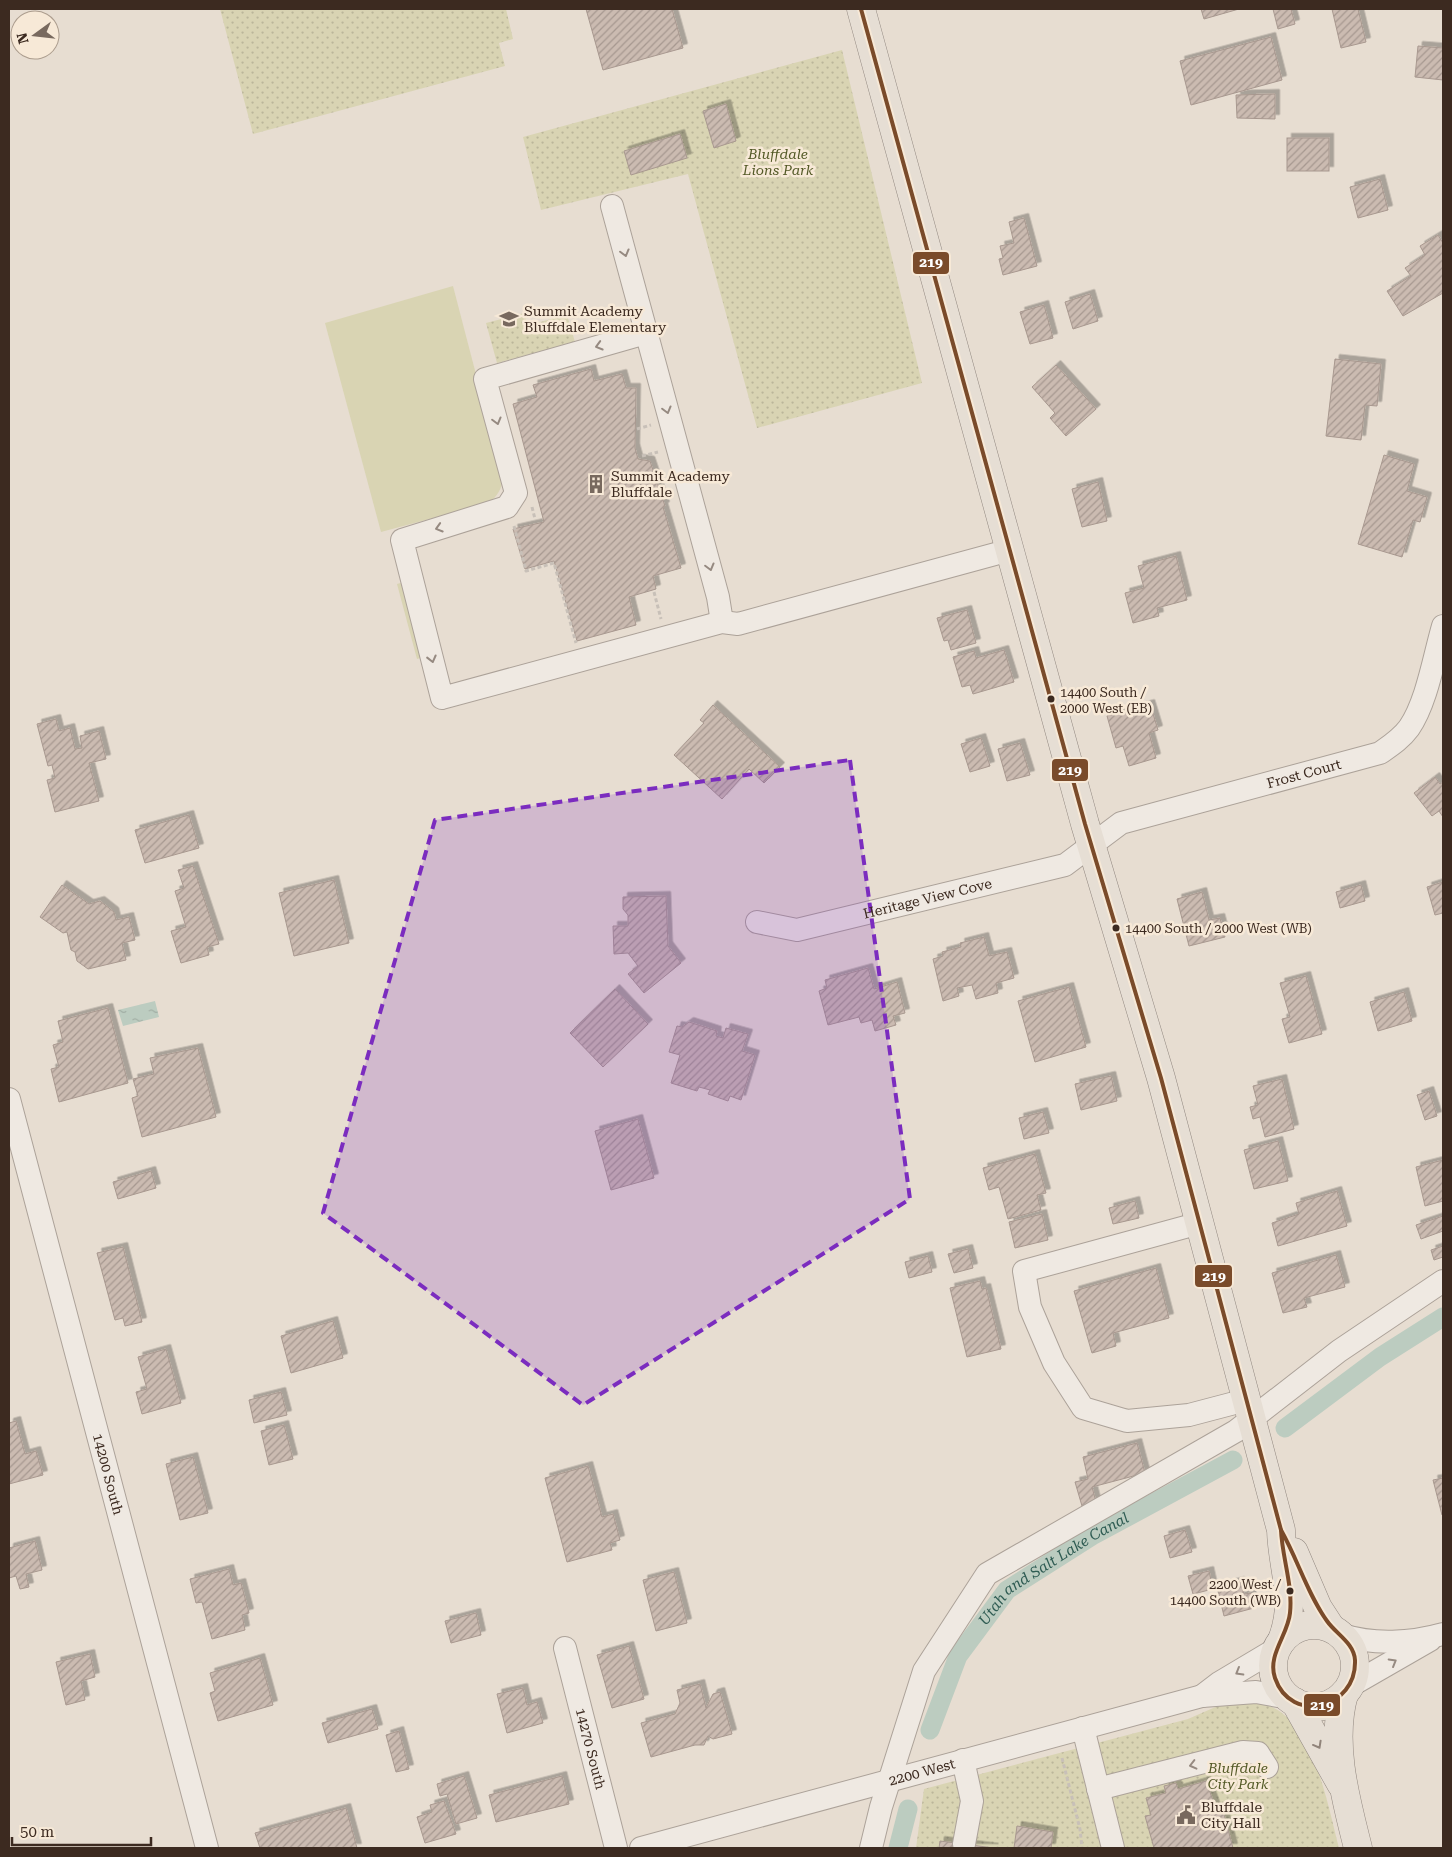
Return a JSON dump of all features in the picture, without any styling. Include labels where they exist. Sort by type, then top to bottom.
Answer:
[{"type":"main road","points":[[862,9],[1091,845],[1160,1078],[1200,1223],[1281,1530],[1281,1552],[1290,1599],[1290,1613],[1273,1664],[1274,1677],[1280,1689],[1292,1700],[1343,1787]]},
{"type":"main road","points":[[1281,1530],[1293,1549],[1318,1608],[1350,1646],[1354,1658],[1355,1671],[1347,1690],[1338,1725],[1343,1787],[1358,1848]]},
{"type":"main road","points":[[1279,1644],[1292,1631],[1304,1625],[1318,1624],[1337,1632]]},
{"type":"main road","points":[[1292,1700],[1311,1707],[1323,1706],[1334,1702],[1347,1690]]},
{"type":"street","points":[[612,206],[718,597],[722,622]]},
{"type":"street","points":[[646,333],[485,379],[516,493],[507,507],[402,540],[442,698],[722,622],[738,624],[1010,550]]},
{"type":"street","name":"Frost Court","points":[[1091,845],[1121,823],[1380,753],[1395,743],[1408,729],[1418,712],[1443,626]]},
{"type":"street","name":"Heritage View Cove","points":[[757,922],[797,930],[1066,865],[1091,845]]},
{"type":"street","name":"14200 South","points":[[9,1099],[207,1848]]},
{"type":"street","points":[[1200,1223],[1024,1271],[1030,1307],[1054,1363],[1083,1408],[1127,1421],[1248,1410]]},
{"type":"street","points":[[872,1848],[889,1781],[924,1671],[987,1574],[1236,1431],[1248,1410],[1443,1281]]},
{"type":"street","points":[[1337,1632],[1361,1641],[1384,1643],[1440,1635]]},
{"type":"street","points":[[1347,1690],[1440,1635]]},
{"type":"street","name":"2200 West","points":[[1202,1696],[1279,1644]]},
{"type":"street","name":"14270 South","points":[[565,1648],[616,1848]]},
{"type":"street","name":"2200 West","points":[[641,1848],[1202,1696],[1256,1692],[1292,1700]]},
{"type":"street","points":[[1083,1728],[1113,1848]]},
{"type":"street","points":[[1098,1789],[1244,1752],[1258,1753],[1267,1767]]},
{"type":"street","points":[[963,1760],[972,1801],[964,1844]]},
{"type":"path","points":[[638,429],[656,424]]},
{"type":"path","points":[[642,456],[664,450]]},
{"type":"path","points":[[512,518],[526,570],[554,563],[578,650]]},
{"type":"path","points":[[654,592],[663,627]]},
{"type":"path","points":[[1062,1758],[1080,1829],[1082,1848]]},
{"type":"highlighted area","points":[[850,760],[910,1199],[583,1405],[323,1213],[435,820]]},
{"type":"green space","points":[[220,9],[506,9],[513,39],[499,43],[505,66],[253,134]]},
{"type":"green space","name":"Bluffdale Lions Park","points":[[842,50],[922,383],[757,428],[688,174],[541,210],[523,137]]},
{"type":"green space","points":[[453,286],[503,478],[502,486],[489,503],[381,532],[325,323]]},
{"type":"green space","points":[[524,313],[528,325],[567,315],[575,342],[497,363],[486,323]]},
{"type":"green space","points":[[421,577],[442,652],[417,659],[397,584]]},
{"type":"green space","name":"Bluffdale City Park","points":[[1258,1702],[1274,1708],[1283,1714],[1294,1725],[1304,1740],[1320,1776],[1339,1848],[916,1848],[924,1789],[1188,1719],[1220,1705]]},
{"type":"water","points":[[155,1001],[159,1017],[123,1026],[118,1010]]},
{"type":"building","points":[[586,9],[672,9],[683,48],[603,70]]},
{"type":"building","points":[[1201,9],[1239,9],[1204,19]]},
{"type":"building","points":[[1273,9],[1291,9],[1295,24],[1278,29]]},
{"type":"building","points":[[1332,9],[1358,9],[1366,42],[1341,48]]},
{"type":"building","points":[[1271,37],[1282,80],[1191,105],[1180,61]]},
{"type":"building","points":[[1418,46],[1443,48],[1443,80],[1415,77]]},
{"type":"building","points":[[1275,94],[1275,119],[1237,118],[1236,95]]},
{"type":"building","points":[[726,104],[736,141],[714,148],[703,111]]},
{"type":"building","points":[[680,134],[687,158],[631,175],[624,151]]},
{"type":"building","points":[[1287,138],[1329,138],[1329,171],[1287,171]]},
{"type":"building","points":[[1380,179],[1388,210],[1358,218],[1350,187]]},
{"type":"building","points":[[1024,218],[1037,266],[1003,275],[999,259],[1003,258],[1000,246],[1014,243],[1009,222]]},
{"type":"building","points":[[1438,235],[1443,243],[1443,293],[1403,316],[1387,291],[1411,276],[1405,268],[1425,255],[1420,246]]},
{"type":"building","points":[[1090,294],[1098,321],[1073,329],[1065,302]]},
{"type":"building","points":[[1044,305],[1053,338],[1030,344],[1020,312]]},
{"type":"building","points":[[1335,359],[1381,364],[1377,406],[1365,405],[1361,440],[1326,436]]},
{"type":"building","points":[[1056,365],[1096,409],[1066,436],[1050,418],[1055,413],[1032,387]]},
{"type":"building","name":"Summit Academy Bluffdale","points":[[591,369],[594,381],[622,374],[626,388],[636,388],[635,448],[638,459],[650,461],[665,506],[663,507],[681,568],[653,576],[656,589],[629,597],[636,625],[577,641],[554,561],[525,569],[513,529],[544,522],[513,404],[537,397],[533,385]]},
{"type":"building","points":[[1384,455],[1414,464],[1407,491],[1427,497],[1420,522],[1413,520],[1402,557],[1358,544]]},
{"type":"building","points":[[1098,482],[1107,521],[1082,527],[1072,489]]},
{"type":"building","points":[[1176,556],[1187,600],[1157,608],[1159,616],[1133,623],[1125,593],[1144,588],[1138,566]]},
{"type":"building","points":[[967,610],[976,643],[951,650],[948,640],[944,641],[937,618]]},
{"type":"building","points":[[1004,650],[1014,682],[973,694],[970,685],[962,687],[953,657],[974,651],[976,658]]},
{"type":"building","points":[[1150,704],[1158,730],[1149,733],[1156,758],[1129,766],[1123,746],[1116,748],[1107,716]]},
{"type":"building","points":[[713,705],[780,767],[764,783],[749,769],[722,799],[674,755],[704,723],[700,720]]},
{"type":"building","points":[[56,719],[59,731],[70,728],[75,749],[82,748],[80,736],[99,731],[106,759],[89,763],[99,801],[55,812],[47,780],[55,778],[52,765],[48,766],[37,724]]},
{"type":"building","points":[[981,738],[990,766],[970,772],[961,744]]},
{"type":"building","points":[[1020,743],[1030,775],[1007,781],[998,749]]},
{"type":"building","points":[[1435,777],[1440,784],[1443,782],[1443,817],[1439,811],[1432,816],[1414,793]]},
{"type":"building","points":[[189,815],[199,848],[145,863],[135,830]]},
{"type":"building","points":[[193,866],[219,944],[207,947],[209,955],[181,963],[171,931],[186,927],[175,891],[184,888],[178,870]]},
{"type":"building","points":[[334,880],[349,943],[294,956],[279,893]]},
{"type":"building","points":[[1443,882],[1443,913],[1435,915],[1427,887]]},
{"type":"building","points":[[62,885],[89,904],[100,901],[114,912],[116,920],[129,917],[135,940],[122,943],[126,960],[88,969],[77,961],[75,952],[71,950],[67,932],[63,933],[40,917]]},
{"type":"building","points":[[1361,885],[1365,901],[1340,908],[1336,892]]},
{"type":"building","points":[[1202,892],[1209,920],[1220,918],[1225,937],[1189,946],[1177,899]]},
{"type":"building","points":[[666,896],[668,946],[681,963],[644,993],[628,974],[638,966],[628,953],[614,954],[613,926],[628,926],[628,915],[623,909],[623,897]]},
{"type":"building","points":[[984,937],[989,956],[1007,952],[1014,978],[996,983],[998,993],[976,999],[972,985],[957,988],[959,996],[943,1001],[933,959],[943,956],[942,952],[961,947],[960,943]]},
{"type":"building","points":[[868,968],[874,989],[897,982],[905,1013],[893,1016],[896,1025],[875,1031],[872,1020],[861,1023],[859,1017],[828,1025],[819,991],[827,988],[825,980]]},
{"type":"building","points":[[1306,976],[1322,1034],[1289,1043],[1282,1019],[1290,1017],[1280,983]]},
{"type":"building","points":[[1069,987],[1086,1047],[1035,1062],[1018,1001]]},
{"type":"building","points":[[615,989],[648,1024],[603,1067],[570,1033]]},
{"type":"building","points":[[1404,992],[1412,1021],[1378,1031],[1370,1002]]},
{"type":"building","points":[[108,1008],[128,1083],[59,1102],[51,1069],[59,1067],[53,1045],[63,1042],[58,1021]]},
{"type":"building","points":[[689,1022],[717,1031],[716,1036],[723,1038],[726,1028],[748,1034],[742,1051],[755,1055],[741,1100],[730,1096],[728,1101],[708,1094],[710,1090],[699,1087],[697,1091],[671,1083],[680,1055],[669,1052],[677,1026],[682,1027]]},
{"type":"building","points":[[198,1048],[216,1117],[142,1137],[132,1098],[138,1096],[133,1079],[154,1074],[150,1058]]},
{"type":"building","points":[[1111,1076],[1117,1101],[1081,1110],[1075,1084]]},
{"type":"building","points":[[1282,1079],[1294,1129],[1265,1137],[1260,1117],[1253,1119],[1250,1107],[1258,1105],[1253,1086]]},
{"type":"building","points":[[1429,1091],[1437,1116],[1425,1120],[1417,1095]]},
{"type":"building","points":[[1043,1112],[1049,1133],[1024,1139],[1019,1118]]},
{"type":"building","points":[[638,1119],[654,1178],[611,1190],[595,1131]]},
{"type":"building","points":[[1278,1141],[1288,1181],[1254,1189],[1244,1150]]},
{"type":"building","points":[[1035,1154],[1046,1193],[1037,1195],[1041,1210],[1008,1219],[999,1187],[989,1190],[983,1168]]},
{"type":"building","points":[[1443,1160],[1443,1201],[1425,1206],[1416,1167]]},
{"type":"building","points":[[151,1171],[156,1188],[118,1199],[113,1182]]},
{"type":"building","points":[[1337,1191],[1347,1226],[1278,1246],[1272,1223],[1299,1214],[1296,1203]]},
{"type":"building","points":[[1135,1201],[1139,1218],[1113,1224],[1109,1208]]},
{"type":"building","points":[[1042,1214],[1048,1240],[1015,1248],[1009,1222]]},
{"type":"building","points":[[1443,1216],[1443,1231],[1421,1239],[1416,1225]]},
{"type":"building","points":[[1443,1246],[1443,1257],[1434,1260],[1431,1250]]},
{"type":"building","points":[[123,1247],[142,1322],[125,1326],[123,1318],[115,1320],[97,1253]]},
{"type":"building","points":[[968,1249],[973,1268],[954,1273],[948,1254]]},
{"type":"building","points":[[1336,1255],[1345,1287],[1304,1298],[1307,1307],[1283,1313],[1272,1273]]},
{"type":"building","points":[[928,1256],[932,1272],[909,1278],[905,1262]]},
{"type":"building","points":[[1156,1268],[1169,1318],[1113,1333],[1116,1346],[1092,1353],[1074,1291]]},
{"type":"building","points":[[980,1281],[982,1289],[986,1288],[1001,1349],[967,1357],[950,1288]]},
{"type":"building","points":[[333,1321],[343,1358],[291,1373],[281,1336]]},
{"type":"building","points":[[166,1349],[181,1403],[142,1414],[136,1392],[147,1389],[138,1357]]},
{"type":"building","points":[[281,1392],[287,1415],[254,1423],[249,1400]]},
{"type":"building","points":[[16,1421],[25,1454],[36,1451],[43,1475],[9,1484],[9,1423]]},
{"type":"building","points":[[284,1425],[293,1459],[269,1465],[261,1431]]},
{"type":"building","points":[[1137,1443],[1145,1473],[1092,1487],[1096,1502],[1082,1506],[1075,1482],[1088,1479],[1083,1457]]},
{"type":"building","points":[[193,1457],[208,1513],[180,1520],[166,1464]]},
{"type":"building","points":[[588,1466],[602,1517],[613,1514],[620,1540],[610,1543],[612,1550],[567,1562],[545,1478]]},
{"type":"building","points":[[1443,1478],[1443,1515],[1442,1515],[1433,1480]]},
{"type":"building","points":[[1185,1530],[1192,1552],[1170,1558],[1164,1536]]},
{"type":"building","points":[[35,1541],[42,1570],[26,1574],[29,1587],[20,1589],[16,1576],[9,1578],[9,1548]]},
{"type":"building","points":[[229,1569],[233,1585],[241,1583],[249,1613],[242,1615],[245,1630],[212,1639],[202,1602],[196,1603],[190,1579]]},
{"type":"building","points":[[1209,1571],[1213,1589],[1193,1594],[1188,1576]]},
{"type":"building","points":[[674,1572],[687,1623],[656,1631],[643,1580]]},
{"type":"building","points":[[1240,1581],[1244,1594],[1251,1593],[1254,1608],[1224,1616],[1217,1587]]},
{"type":"building","points":[[476,1613],[481,1635],[451,1643],[445,1621]]},
{"type":"building","points":[[629,1646],[644,1699],[612,1708],[597,1655]]},
{"type":"building","points":[[90,1654],[95,1677],[81,1681],[85,1700],[66,1705],[56,1662]]},
{"type":"building","points":[[260,1658],[273,1705],[218,1721],[210,1693],[215,1691],[210,1673]]},
{"type":"building","points":[[700,1684],[706,1708],[713,1694],[720,1692],[732,1734],[713,1739],[708,1736],[704,1745],[695,1745],[651,1757],[641,1723],[675,1714],[680,1703],[677,1690]]},
{"type":"building","points":[[523,1688],[527,1705],[537,1702],[543,1723],[507,1733],[497,1694]]},
{"type":"building","points":[[372,1709],[378,1729],[328,1743],[322,1723]]},
{"type":"building","points":[[399,1731],[409,1769],[396,1772],[386,1735]]},
{"type":"building","points":[[464,1776],[477,1818],[456,1824],[447,1794],[440,1796],[437,1784]]},
{"type":"building","points":[[562,1776],[569,1804],[496,1822],[489,1795]]},
{"type":"building","name":"Bluffdale City Hall","points":[[1206,1781],[1216,1809],[1222,1807],[1233,1848],[1154,1848],[1145,1816],[1151,1815],[1146,1798],[1166,1793],[1164,1786],[1176,1783],[1178,1789]]},
{"type":"building","points":[[444,1801],[456,1834],[425,1843],[417,1817],[432,1812],[430,1805]]},
{"type":"building","points":[[346,1808],[357,1848],[260,1848],[255,1833]]},
{"type":"building","points":[[1017,1826],[1053,1832],[1051,1848],[1014,1848]]},
{"type":"building","points":[[940,1841],[994,1848],[939,1848]]},
{"type":"waterway","name":"Utah and Salt Lake Canal","points":[[1285,1428],[1380,1357],[1443,1317]]},
{"type":"waterway","name":"Utah and Salt Lake Canal","points":[[930,1730],[958,1656],[1007,1590],[1092,1536],[1233,1460]]},
{"type":"waterway","name":"Utah and Salt Lake Canal","points":[[898,1848],[908,1809]]},
{"type":"transit line","name":"219","points":[[861,9],[1085,824],[1161,1078],[1281,1530]]},
{"type":"transit line","name":"219","points":[[1281,1530],[1320,1610],[1354,1654],[1353,1677],[1346,1690],[1335,1700],[1322,1705],[1308,1706],[1295,1702],[1283,1693],[1273,1670],[1276,1653],[1286,1629],[1291,1603],[1281,1530]]},
{"type":"place","name":"Summit Academy Bluffdale Elementary","points":[[509,319]]},
{"type":"place","name":"Summit Academy Bluffdale","points":[[596,484]]},
{"type":"place","name":"14400 South / 2000 West (EB)","points":[[1051,699]]},
{"type":"place","name":"14400 South / 2000 West (WB)","points":[[1116,928]]},
{"type":"place","name":"2200 West / 14400 South (WB)","points":[[1290,1591]]},
{"type":"place","name":"Bluffdale City Hall","points":[[1186,1815]]}]
